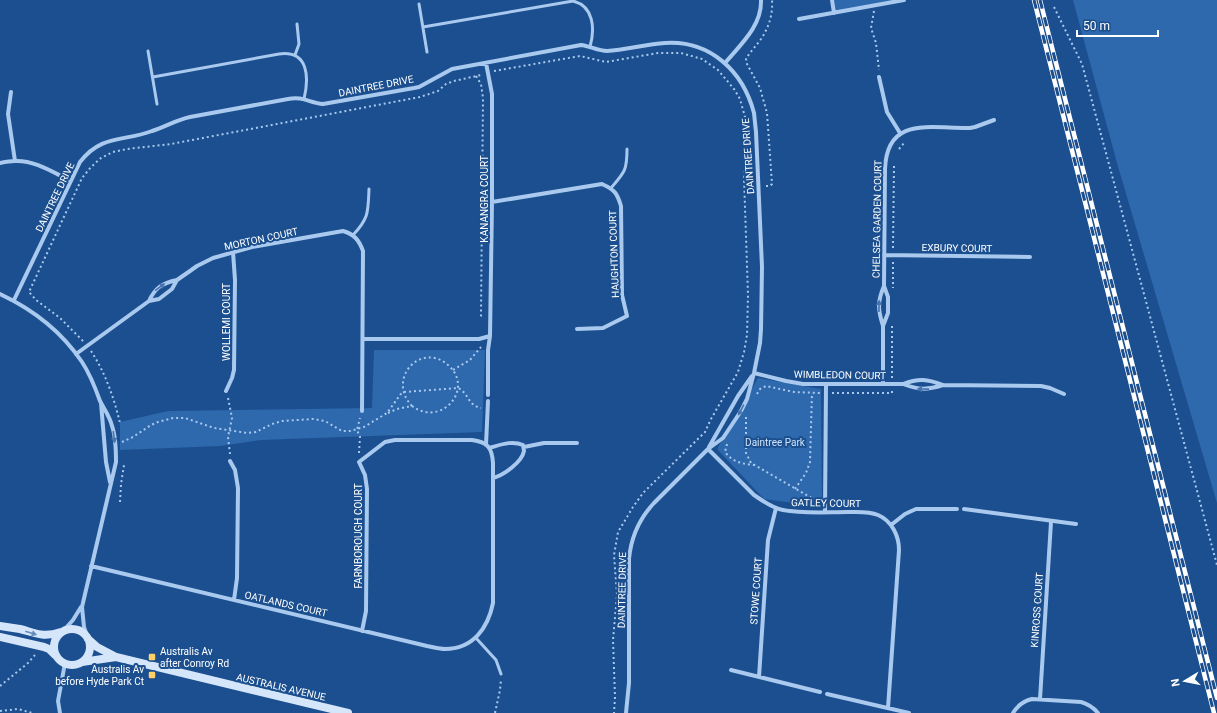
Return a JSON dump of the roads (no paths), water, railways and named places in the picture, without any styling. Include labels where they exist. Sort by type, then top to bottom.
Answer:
[{"type":"street","points":[[725,63],[754,28],[760,13],[761,0]]},
{"type":"street","points":[[832,0],[834,13]]},
{"type":"street","points":[[799,19],[904,0]]},
{"type":"street","name":"DAINTREE DRIVE","points":[[14,300],[80,162],[95,147],[108,141],[147,133],[181,119],[196,115],[288,99],[298,98],[323,104],[419,87],[452,69],[581,45],[607,51],[665,43],[686,44],[706,51],[725,63],[744,87],[752,104],[755,122],[762,267],[761,336],[754,373],[740,413],[723,438],[708,449],[646,512],[633,539],[630,548],[629,683],[626,713]]},
{"type":"street","name":"KANANGRA COURT","points":[[486,63],[492,94],[492,202],[488,395]]},
{"type":"street","points":[[880,77],[887,112],[901,133],[906,130],[920,128],[970,128],[994,120]]},
{"type":"street","points":[[11,92],[8,114],[15,161]]},
{"type":"street","name":"CHELSEA GARDEN COURT","points":[[883,326],[888,314],[888,297],[884,286],[885,160],[889,146],[901,133]]},
{"type":"street","points":[[0,163],[15,161],[30,162],[71,181]]},
{"type":"street","points":[[492,202],[591,185],[602,184],[612,188]]},
{"type":"street","name":"HAUGHTON COURT","points":[[577,329],[602,328],[627,316],[622,295],[621,206],[617,195],[612,188]]},
{"type":"street","name":"MORTON COURT","points":[[149,301],[153,292],[167,282],[177,280],[205,262],[233,252],[252,247],[343,231],[353,235]]},
{"type":"street","points":[[353,235],[360,242],[363,251],[362,410]]},
{"type":"street","name":"WOLLEMI COURT","points":[[226,391],[234,370],[235,280],[233,252]]},
{"type":"street","name":"EXBURY COURT","points":[[884,255],[1030,257]]},
{"type":"street","name":"MORTON COURT","points":[[76,354],[149,301],[159,299],[172,289],[177,280]]},
{"type":"street","name":"CHELSEA GARDEN COURT","points":[[883,384],[883,326],[879,313],[879,297],[884,286]]},
{"type":"street","points":[[0,294],[27,308],[50,326],[62,337],[76,354],[91,379],[112,424],[116,462],[82,607],[84,627],[90,644],[89,652],[85,659],[73,665],[65,663],[57,658],[49,649],[39,645],[0,637]]},
{"type":"street","points":[[363,339],[479,340],[490,336]]},
{"type":"street","name":"DAINTREE DRIVE","points":[[708,449],[738,396],[754,373]]},
{"type":"street","name":"WIMBLEDON COURT","points":[[754,373],[795,383],[903,384],[915,380],[930,380],[943,385]]},
{"type":"street","points":[[825,512],[826,384]]},
{"type":"street","name":"WIMBLEDON COURT","points":[[903,384],[915,389],[930,389],[943,385],[1041,386],[1064,394]]},
{"type":"street","points":[[100,401],[106,462],[110,484]]},
{"type":"street","name":"OATLANDS COURT","points":[[92,566],[427,646],[446,649],[462,646],[476,638],[486,626],[493,603],[494,478],[493,456],[488,446],[488,402]]},
{"type":"street","name":"FARNBOROUGH COURT","points":[[362,631],[366,611],[367,489],[365,475],[359,462],[385,442],[395,440],[472,440],[479,441],[488,446]]},
{"type":"street","points":[[488,446],[511,443],[520,444],[524,448],[522,458],[505,474],[494,478]]},
{"type":"street","points":[[524,448],[544,443],[577,443]]},
{"type":"street","name":"GATLEY COURT","points":[[708,449],[754,495],[776,508],[790,511],[873,513],[886,520],[891,525]]},
{"type":"street","points":[[230,461],[235,470],[238,488],[237,578],[234,600]]},
{"type":"street","name":"STOWE COURT","points":[[759,677],[767,557],[770,532],[776,508]]},
{"type":"street","points":[[888,708],[899,550],[898,539],[891,525],[916,509],[957,509]]},
{"type":"street","points":[[964,509],[1051,522],[1076,524]]},
{"type":"street","name":"KINROSS COURT","points":[[1040,699],[1051,522]]},
{"type":"street","points":[[57,658],[54,651],[56,637],[73,620],[82,607]]},
{"type":"street","points":[[0,626],[20,629],[40,635],[53,635],[71,628],[81,631],[88,638]]},
{"type":"street","name":"AUSTRALIS AVENUE","points":[[88,638],[97,647],[116,657],[348,713]]},
{"type":"street","name":"AUSTRALIS AVENUE","points":[[81,662],[116,657]]},
{"type":"street","points":[[60,713],[58,701],[65,663]]},
{"type":"street","points":[[731,670],[820,692]]},
{"type":"street","points":[[827,694],[909,713]]},
{"type":"street","points":[[1013,713],[1020,704],[1026,701],[1040,699],[1081,702],[1088,704],[1098,713]]},
{"type":"lane","points":[[423,26],[568,1],[580,1],[587,8],[591,17],[592,30],[590,46]]},
{"type":"lane","points":[[419,4],[427,52]]},
{"type":"lane","points":[[295,55],[299,44],[297,24]]},
{"type":"lane","points":[[148,51],[158,104]]},
{"type":"lane","points":[[153,77],[285,53],[295,55],[303,62],[306,72],[304,99]]},
{"type":"lane","points":[[612,188],[626,167],[627,148]]},
{"type":"lane","points":[[353,235],[360,228],[367,217],[368,189]]},
{"type":"lane","points":[[476,638],[496,660],[500,674]]},
{"type":"railway","points":[[1034,0],[1214,713]]},
{"type":"railway","points":[[1040,0],[1217,698]]},
{"type":"place","name":"Australis Av after Conroy Rd","points":[[152,657]]},
{"type":"place","name":"Australis Av before Hyde Park Ct","points":[[152,675]]},
{"type":"park label","name":"Daintree Park","points":[[775,442]]}]
